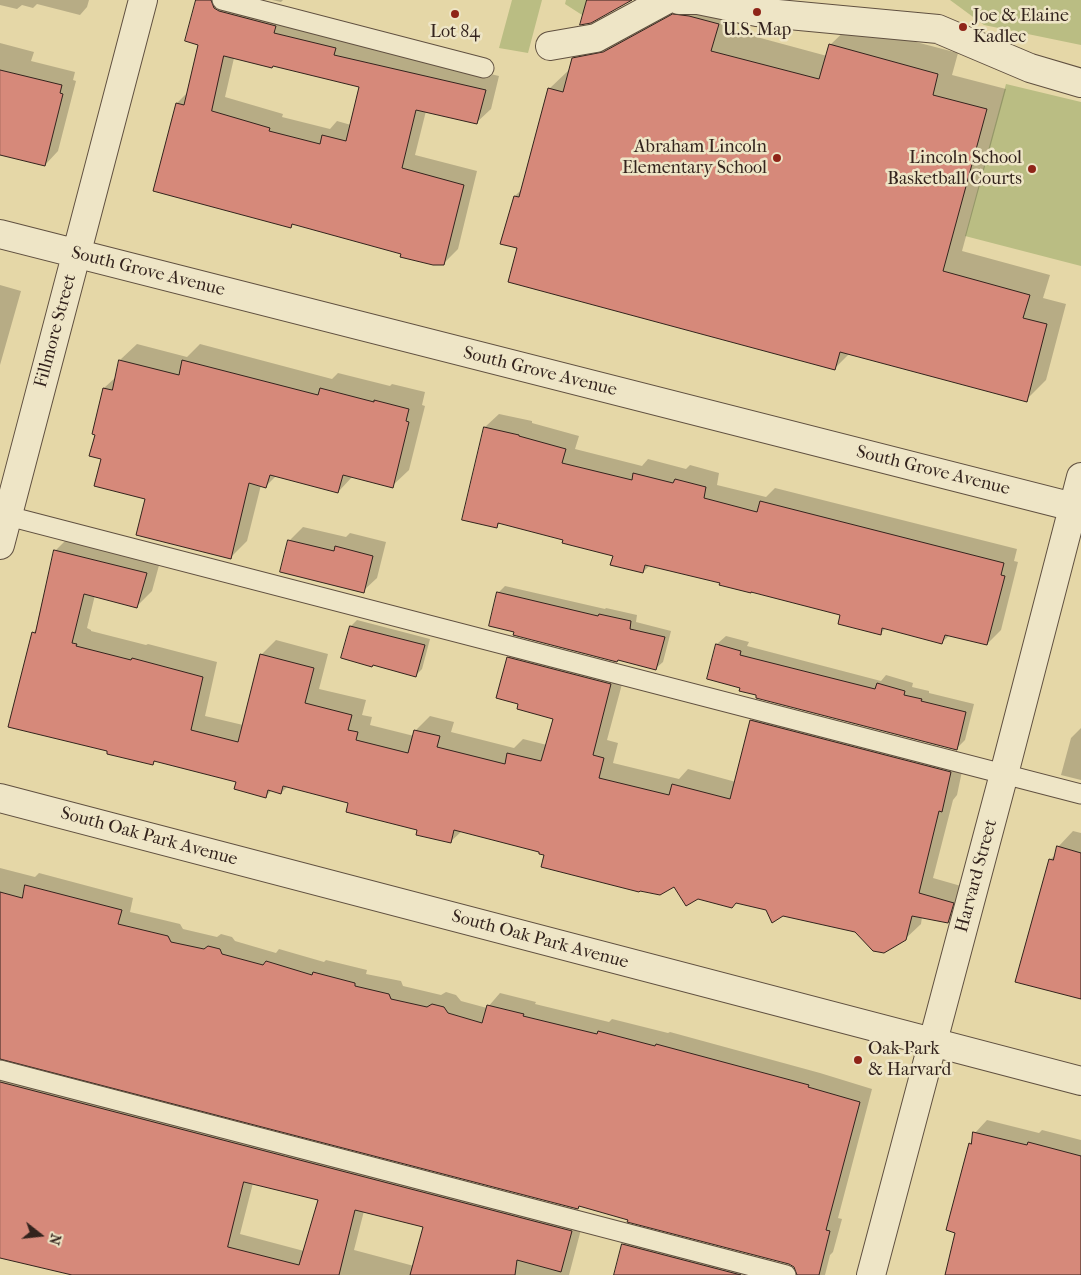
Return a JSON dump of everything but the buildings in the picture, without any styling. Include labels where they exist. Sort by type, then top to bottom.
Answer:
[{"type":"street","name":"Fillmore Street","points":[[0,545],[4,515],[76,254],[143,0]]},
{"type":"street","points":[[550,46],[596,38],[666,0]]},
{"type":"street","points":[[679,0],[698,0],[757,12],[938,30],[1030,68],[1081,83]]},
{"type":"street","name":"South Grove Avenue","points":[[0,234],[1077,508]]},
{"type":"street","name":"Harvard Street","points":[[871,1275],[1004,774],[1077,508],[1081,477]]},
{"type":"street","name":"South Oak Park Avenue","points":[[0,798],[1081,1081]]},
{"type":"lane","points":[[222,0],[484,68]]},
{"type":"lane","points":[[4,515],[1081,794]]},
{"type":"lane","points":[[0,1070],[786,1275]]},
{"type":"green space","points":[[512,0],[542,0],[528,53],[499,48]]},
{"type":"green space","points":[[566,0],[619,0],[593,22],[565,4]]},
{"type":"green space","points":[[950,0],[1081,0],[1081,45],[984,25]]},
{"type":"green space","name":"Lincoln School Basketball Courts","points":[[1006,84],[1081,102],[1081,266],[965,236]]},
{"type":"place","name":"U.S. Map","points":[[757,12]]},
{"type":"place","name":"Lot 84","points":[[455,14]]},
{"type":"place","name":"Joe & Elaine Kadlec","points":[[963,27]]},
{"type":"place","name":"Abraham Lincoln Elementary School","points":[[777,158]]},
{"type":"place","name":"Lincoln School Basketball Courts","points":[[1032,169]]},
{"type":"place","name":"Oak Park & Harvard","points":[[858,1060]]}]
